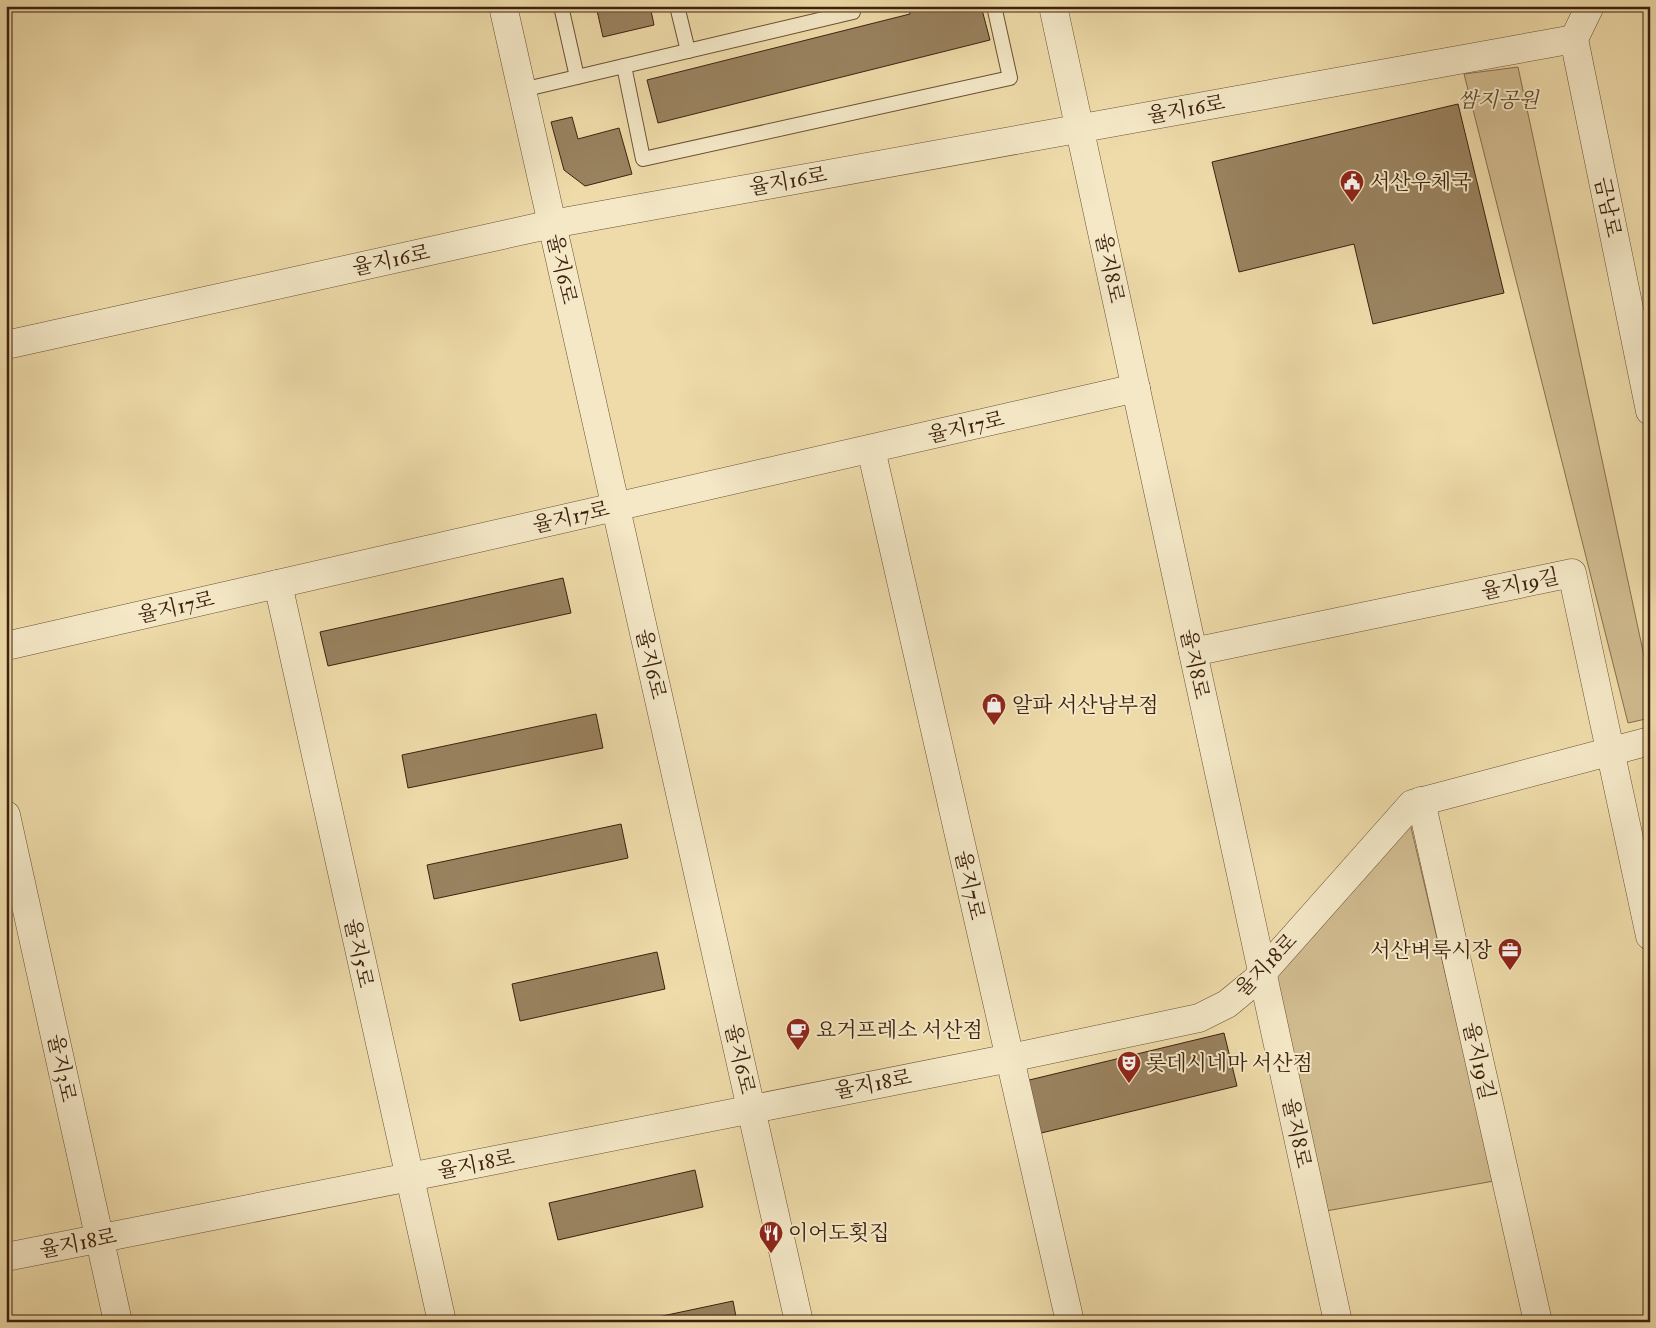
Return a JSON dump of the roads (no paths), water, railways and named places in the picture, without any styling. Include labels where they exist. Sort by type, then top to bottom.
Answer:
[{"type":"street","name":"율지6로","points":[[503,6],[799,1322]]},
{"type":"street","name":"율지8로","points":[[1053,6],[1338,1322]]},
{"type":"street","points":[[1574,39],[1590,6]]},
{"type":"street","name":"율지16로","points":[[6,345],[552,224],[1574,39]]},
{"type":"street","name":"금남로","points":[[1574,39],[1650,411]]},
{"type":"street","name":"율지17로","points":[[6,646],[1136,388]]},
{"type":"street","name":"율지7로","points":[[871,449],[1070,1322]]},
{"type":"street","name":"율지19길","points":[[1193,652],[1572,573],[1650,936]]},
{"type":"street","name":"율지5로","points":[[278,584],[442,1322]]},
{"type":"street","name":"율지18로","points":[[6,1257],[1010,1058],[1199,1018],[1238,997],[1262,974],[1409,805],[1650,741]]},
{"type":"street","name":"율지19길","points":[[1421,801],[1538,1322]]},
{"type":"street","name":"율지3로","points":[[6,815],[118,1322]]},
{"type":"lane","points":[[562,6],[577,77]]},
{"type":"lane","points":[[677,6],[688,51]]},
{"type":"lane","points":[[522,90],[853,12],[852,6]]},
{"type":"lane","points":[[624,66],[643,159],[1010,78],[994,6]]},
{"type":"place","name":"서산우체국","points":[[1352,203]]},
{"type":"place","name":"알파 서산남부점","points":[[994,726]]},
{"type":"place","name":"서산벼룩시장","points":[[1510,971]]},
{"type":"place","name":"요거프레소 서산점","points":[[798,1051]]},
{"type":"place","name":"롯데시네마 서산점","points":[[1129,1084]]},
{"type":"place","name":"이어도횟집","points":[[771,1254]]},
{"type":"park label","name":"쌈지공원","points":[[1498,100]]}]
